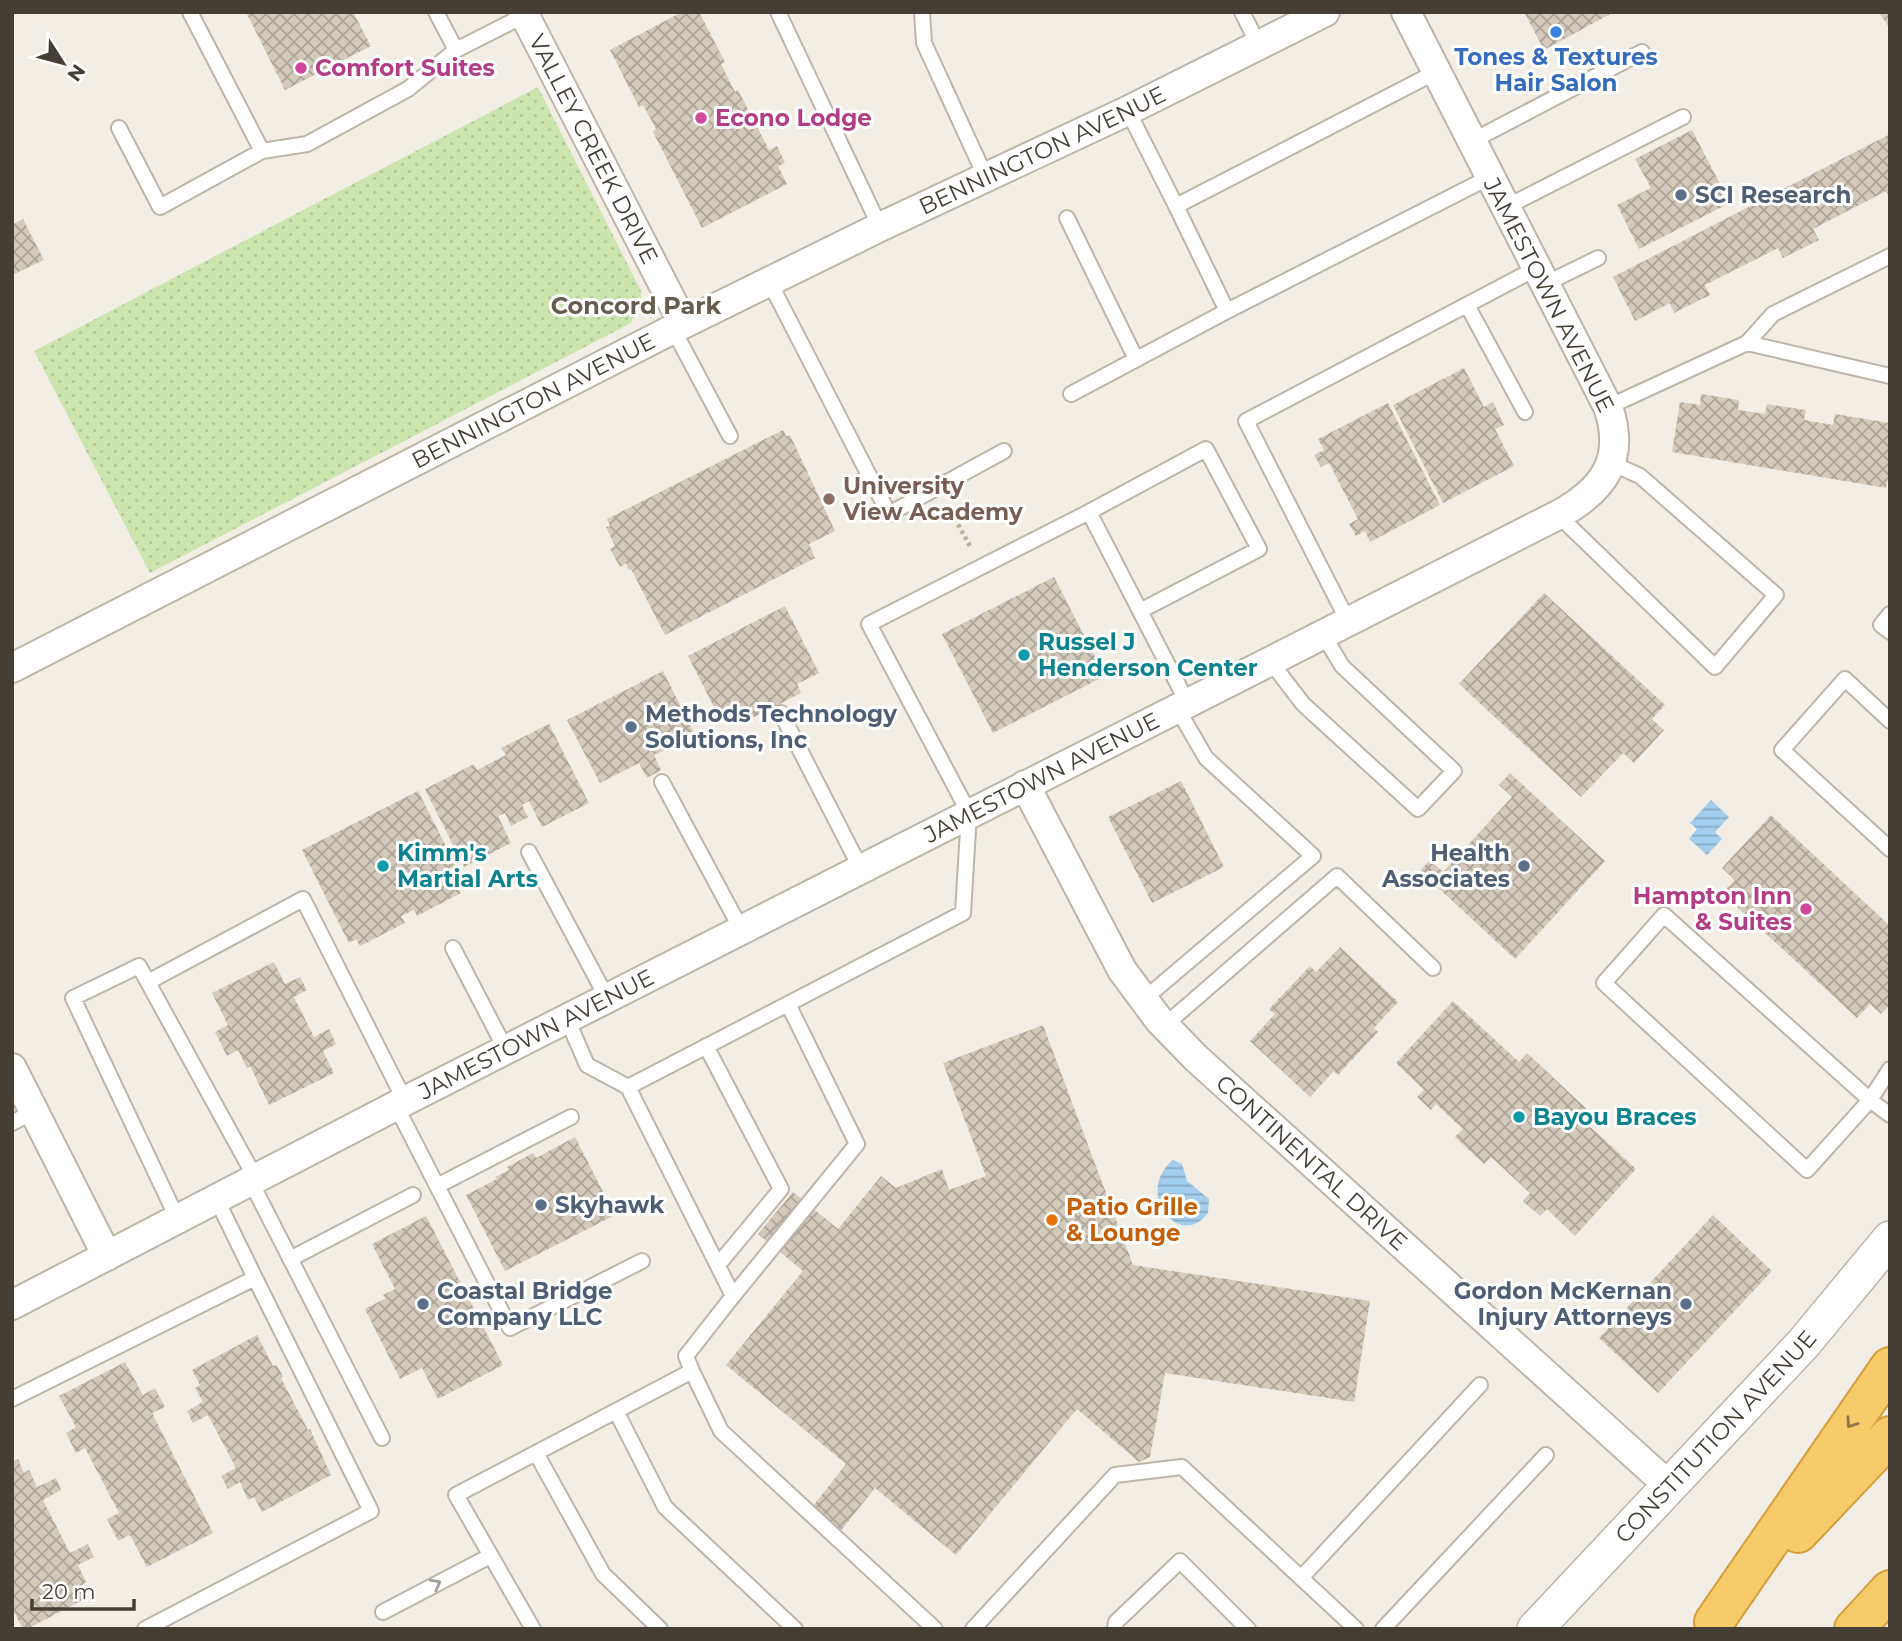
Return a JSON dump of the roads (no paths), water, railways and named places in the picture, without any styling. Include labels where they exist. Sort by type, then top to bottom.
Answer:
[{"type":"highway","points":[[1711,1626],[1890,1367]]},
{"type":"highway","points":[[1711,1626],[1890,1436]]},
{"type":"highway","points":[[1854,1629],[1890,1590]]},
{"type":"street","name":"BENNINGTON AVENUE","points":[[12,668],[678,326],[880,227],[1128,111],[1325,12]]},
{"type":"street","name":"JAMESTOWN AVENUE","points":[[12,1305],[506,1049],[1558,515],[1597,487],[1611,463],[1615,444],[1615,425],[1608,407],[1406,12]]},
{"type":"street","name":"VALLEY CREEK DRIVE","points":[[524,13],[678,326]]},
{"type":"street","name":"CONTINENTAL DRIVE","points":[[1025,785],[1122,970],[1164,1026],[1196,1058],[1668,1485]]},
{"type":"street","points":[[12,1068],[23,1117],[107,1256]]},
{"type":"street","name":"CONSTITUTION AVENUE","points":[[1535,1629],[1803,1344],[1890,1239]]},
{"type":"lane","points":[[190,12],[262,151]]},
{"type":"lane","points":[[436,12],[456,50]]},
{"type":"lane","points":[[778,12],[880,227]]},
{"type":"lane","points":[[922,12],[924,43],[986,178]]},
{"type":"lane","points":[[1242,12],[1259,46]]},
{"type":"lane","points":[[120,128],[160,207],[262,151],[307,144],[408,89],[456,50],[524,13]]},
{"type":"lane","points":[[1472,141],[1642,52]]},
{"type":"lane","points":[[1175,206],[1436,72]]},
{"type":"lane","points":[[1128,111],[1227,311]]},
{"type":"lane","points":[[1506,207],[1683,117]]},
{"type":"lane","points":[[1071,394],[1490,177]]},
{"type":"lane","points":[[1067,218],[1136,359]]},
{"type":"lane","points":[[1608,407],[1747,343],[1773,314],[1890,256]]},
{"type":"lane","points":[[1348,621],[1246,421],[1467,305],[1598,257]]},
{"type":"lane","points":[[769,281],[890,514],[1004,451]]},
{"type":"lane","points":[[1467,305],[1525,412]]},
{"type":"lane","points":[[678,326],[730,436]]},
{"type":"lane","points":[[1747,343],[1890,376]]},
{"type":"lane","points":[[628,1087],[963,913],[969,813],[869,624],[1206,449],[1259,549],[1140,611]]},
{"type":"lane","points":[[1558,515],[1715,667],[1776,595],[1640,476],[1611,463]]},
{"type":"lane","points":[[1089,512],[1140,611],[1206,758],[1313,856],[1143,1000]]},
{"type":"lane","points":[[1890,614],[1881,625],[1890,632]]},
{"type":"lane","points":[[1270,661],[1303,704],[1418,809],[1454,771],[1342,666],[1323,634]]},
{"type":"lane","points":[[1890,721],[1845,679],[1782,750],[1890,849]]},
{"type":"lane","points":[[781,713],[861,869]]},
{"type":"lane","points":[[662,782],[741,929]]},
{"type":"lane","points":[[529,852],[607,998]]},
{"type":"lane","points":[[1164,1026],[1337,876],[1433,968]]},
{"type":"lane","points":[[148,982],[303,899],[437,1186],[510,1328],[642,1261]]},
{"type":"lane","points":[[1890,1069],[1870,1100],[1807,1170],[1604,983],[1664,915],[1870,1100],[1890,1115]]},
{"type":"lane","points":[[453,948],[506,1049]]},
{"type":"lane","points":[[178,1220],[73,998],[139,966],[254,1180],[290,1259],[382,1438]]},
{"type":"lane","points":[[788,1004],[857,1144],[686,1356],[721,1431],[935,1629]]},
{"type":"lane","points":[[567,1019],[587,1065],[628,1087],[733,1296]]},
{"type":"lane","points":[[706,1046],[781,1189],[718,1265]]},
{"type":"lane","points":[[437,1186],[571,1117]]},
{"type":"lane","points":[[290,1259],[413,1195]]},
{"type":"lane","points":[[145,1629],[371,1511],[217,1200]]},
{"type":"lane","points":[[12,1399],[255,1278]]},
{"type":"lane","points":[[533,1629],[456,1495],[692,1371]]},
{"type":"lane","points":[[1301,1578],[1480,1384]]},
{"type":"lane","points":[[616,1411],[665,1507],[795,1629]]},
{"type":"lane","points":[[536,1452],[603,1574],[660,1629]]},
{"type":"lane","points":[[1383,1629],[1546,1455]]},
{"type":"lane","points":[[973,1629],[1115,1475],[1182,1467],[1356,1629]]},
{"type":"lane","points":[[383,1612],[490,1556]]},
{"type":"lane","points":[[1115,1629],[1116,1622],[1180,1561],[1248,1629]]},
{"type":"water","points":[[1711,800],[1729,817],[1715,832],[1722,839],[1707,855],[1689,839],[1697,829],[1690,823]]},
{"type":"water","points":[[1173,1160],[1182,1164],[1187,1181],[1209,1199],[1208,1213],[1197,1223],[1185,1225],[1174,1222],[1159,1201],[1158,1188],[1162,1173]]},
{"type":"place","name":"Tones & Textures Hair Salon","points":[[1556,32]]},
{"type":"place","name":"Comfort Suites","points":[[301,68]]},
{"type":"place","name":"Econo Lodge","points":[[701,118]]},
{"type":"place","name":"SCI Research","points":[[1681,195]]},
{"type":"place","name":"University View Academy","points":[[829,499]]},
{"type":"place","name":"Russel J Henderson Center","points":[[1024,655]]},
{"type":"place","name":"Methods Technology Solutions, Inc","points":[[631,727]]},
{"type":"place","name":"Kimm's Martial Arts","points":[[383,866]]},
{"type":"place","name":"Health Associates","points":[[1524,866]]},
{"type":"place","name":"Hampton Inn & Suites","points":[[1806,909]]},
{"type":"place","name":"Bayou Braces","points":[[1519,1117]]},
{"type":"place","name":"Skyhawk","points":[[541,1205]]},
{"type":"place","name":"Patio Grille & Lounge","points":[[1052,1220]]},
{"type":"place","name":"Coastal Bridge Company LLC","points":[[423,1304]]},
{"type":"place","name":"Gordon McKernan Injury Attorneys","points":[[1686,1304]]},
{"type":"district","name":"Concord Park","points":[[636,305]]}]
